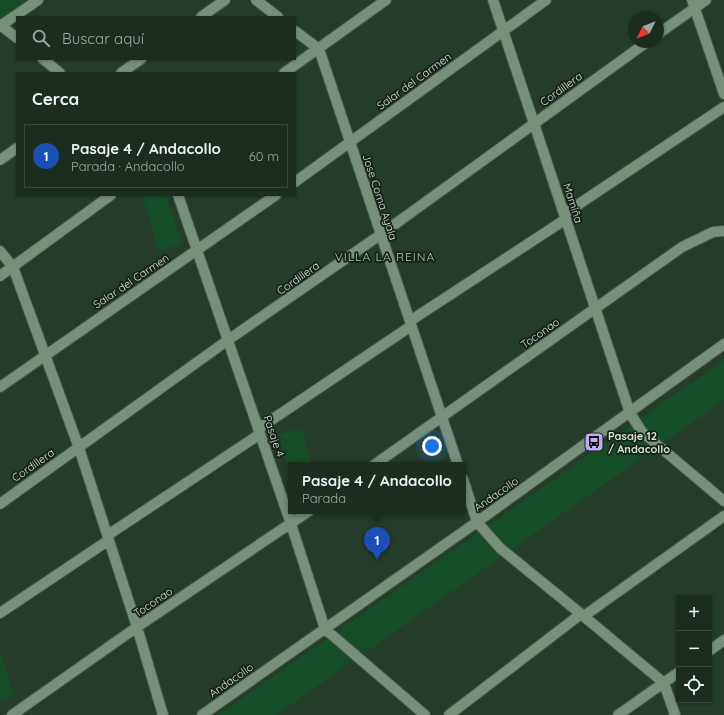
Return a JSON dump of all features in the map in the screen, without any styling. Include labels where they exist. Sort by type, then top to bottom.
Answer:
[{"type":"street","points":[[16,37],[0,25],[38,0]]},
{"type":"street","points":[[202,16],[225,0]]},
{"type":"street","points":[[256,0],[277,16]]},
{"type":"street","points":[[285,72],[386,0]]},
{"type":"street","name":"Mamiña","points":[[493,0],[630,413],[642,432],[724,501]]},
{"type":"street","name":"Salar del Carmen","points":[[296,181],[546,0]]},
{"type":"street","points":[[664,29],[693,4],[706,0]]},
{"type":"street","points":[[693,4],[724,94]]},
{"type":"street","points":[[296,32],[319,49]]},
{"type":"street","name":"Cordillera","points":[[0,504],[228,340],[380,235],[639,48]]},
{"type":"street","name":"Jose Coma Ayala","points":[[319,49],[457,462]]},
{"type":"street","points":[[44,60],[59,72]]},
{"type":"street","points":[[123,72],[140,60]]},
{"type":"street","points":[[0,613],[565,216],[724,107]]},
{"type":"street","points":[[0,160],[16,149]]},
{"type":"street","points":[[0,276],[110,196]]},
{"type":"street","name":"Pasaje 4","points":[[178,196],[288,513]]},
{"type":"street","name":"Salar del Carmen","points":[[0,388],[45,355],[275,196]]},
{"type":"street","name":"Toconao","points":[[378,462],[682,247],[713,232],[724,232]]},
{"type":"street","points":[[0,251],[13,267],[79,448],[137,627],[163,715]]},
{"type":"street","name":"Andacollo","points":[[202,715],[477,522],[724,344]]},
{"type":"street","points":[[466,488],[477,522],[500,548],[664,683],[675,715]]},
{"type":"street","name":"Pasaje 4","points":[[288,514],[325,629]]},
{"type":"street","name":"Toconao","points":[[12,715],[137,627],[305,514]]},
{"type":"street","points":[[450,715],[583,615],[724,516]]},
{"type":"street","points":[[325,629],[425,715]]},
{"type":"street","points":[[712,649],[724,640]]},
{"type":"street","points":[[618,715],[676,674]]},
{"type":"green space","points":[[0,0],[33,0],[0,23]]},
{"type":"green space","points":[[142,196],[166,196],[182,244],[159,251]]},
{"type":"green space","points":[[724,360],[724,400],[276,715],[218,715]]},
{"type":"green space","points":[[301,428],[311,462],[288,462],[288,467],[278,435]]},
{"type":"green space","points":[[0,650],[14,696],[0,700]]},
{"type":"place","name":"Pasaje 12 / Andacollo","points":[[594,442]]},
{"type":"place","name":"Pasaje 4 / Andacollo","points":[[377,560]]},
{"type":"district","name":"VILLA LA REINA","points":[[385,257]]}]
